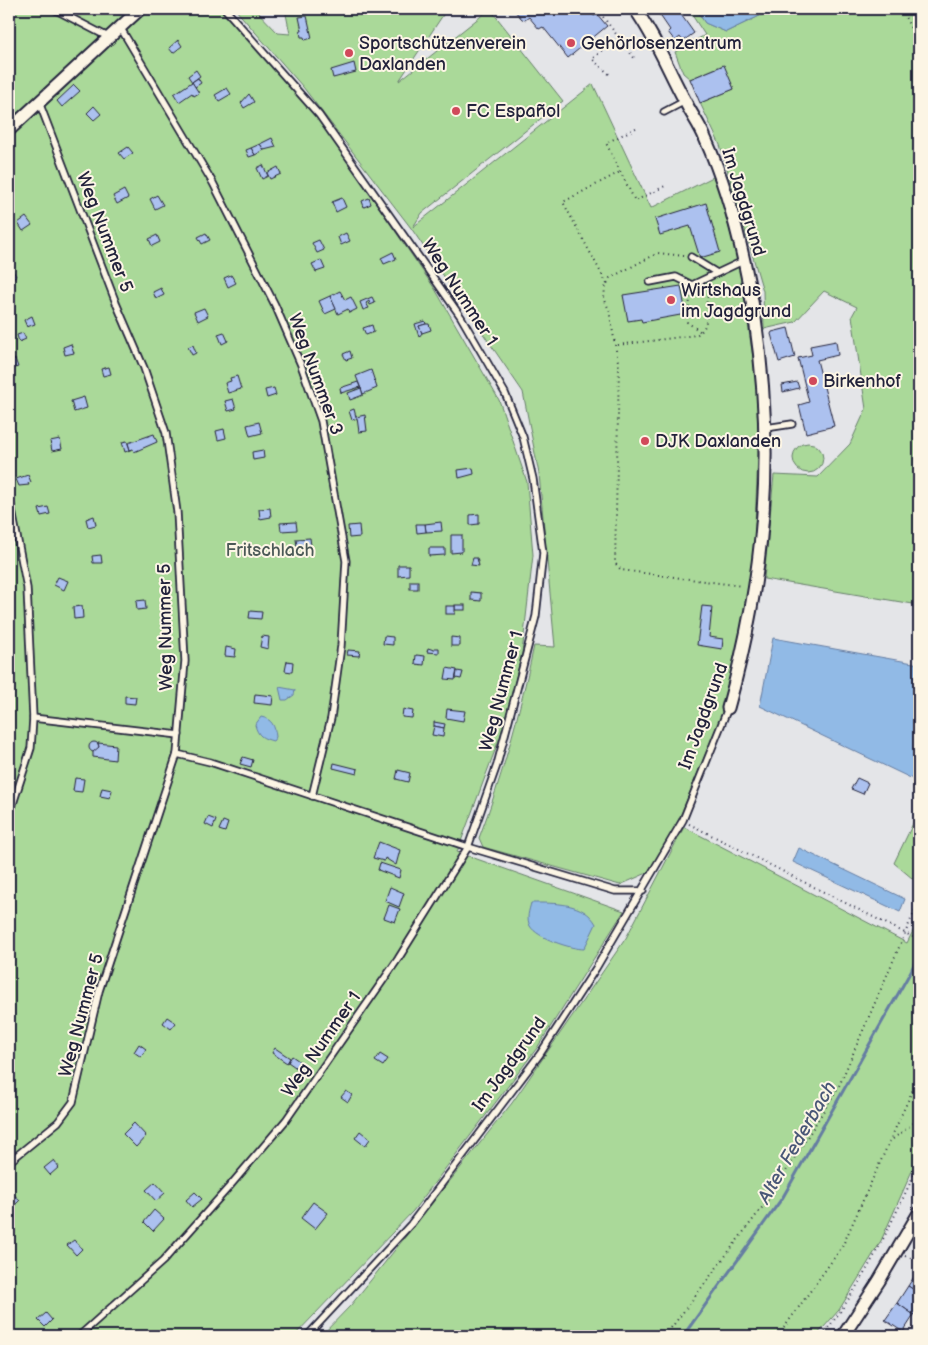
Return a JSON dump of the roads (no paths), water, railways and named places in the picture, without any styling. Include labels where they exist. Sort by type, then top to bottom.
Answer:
[{"type":"street","points":[[9,130],[140,9]]},
{"type":"street","name":"Im Jagdgrund","points":[[635,9],[653,34],[685,101],[705,137],[740,238],[761,363],[766,428],[762,541],[756,588],[742,661],[728,708]]},
{"type":"street","points":[[842,1336],[897,1252],[919,1213]]},
{"type":"lane","points":[[54,9],[110,38]]},
{"type":"lane","name":"Weg Nummer 1","points":[[79,1336],[163,1261],[286,1120],[398,959],[468,847],[497,765],[536,616],[543,553],[533,479],[523,437],[505,393],[461,317],[319,115],[225,9]]},
{"type":"lane","name":"Weg Nummer 3","points":[[120,27],[214,183],[275,305],[321,421],[346,561],[341,646],[331,718],[312,796]]},
{"type":"lane","points":[[664,112],[685,101]]},
{"type":"lane","name":"Weg Nummer 5","points":[[9,1162],[58,1122],[73,1102],[99,992],[177,754],[185,660],[177,512],[166,434],[144,368],[116,303],[39,102]]},
{"type":"lane","points":[[691,257],[717,273]]},
{"type":"lane","points":[[650,282],[676,277],[692,285],[745,260]]},
{"type":"lane","points":[[766,428],[792,424]]},
{"type":"lane","points":[[9,495],[27,588],[33,718],[31,748],[10,810]]},
{"type":"lane","name":"Im Jagdgrund","points":[[306,1336],[411,1224],[540,1054],[596,968],[683,820],[728,708]]},
{"type":"lane","points":[[33,718],[179,735]]},
{"type":"lane","points":[[177,754],[210,762],[468,847],[615,891],[643,890]]},
{"type":"water","points":[[696,9],[774,9],[726,32],[705,23]]},
{"type":"water","points":[[773,638],[919,664],[919,782],[760,706]]},
{"type":"water","points":[[279,687],[295,690],[294,695],[287,700],[282,700]]},
{"type":"water","points":[[261,717],[268,719],[274,726],[276,737],[273,741],[263,738],[258,732],[255,725]]},
{"type":"water","points":[[799,848],[905,899],[900,912],[793,862]]},
{"type":"water","points":[[531,903],[568,905],[584,911],[591,917],[596,924],[584,949],[547,939],[534,930],[528,920]]},
{"type":"waterway","name":"Alter Federbach","points":[[914,9],[919,18]]},
{"type":"waterway","name":"Alter Federbach","points":[[683,1336],[783,1197],[911,971],[919,953]]},
{"type":"place","name":"Gehörlosenzentrum","points":[[571,43]]},
{"type":"place","name":"Sportschützenverein Daxlanden","points":[[349,53]]},
{"type":"place","name":"FC Español","points":[[456,111]]},
{"type":"place","name":"Wirtshaus im Jagdgrund","points":[[671,300]]},
{"type":"place","name":"Birkenhof","points":[[813,381]]},
{"type":"place","name":"DJK Daxlanden","points":[[645,441]]},
{"type":"park label","name":"Fritschlach","points":[[270,550]]}]
